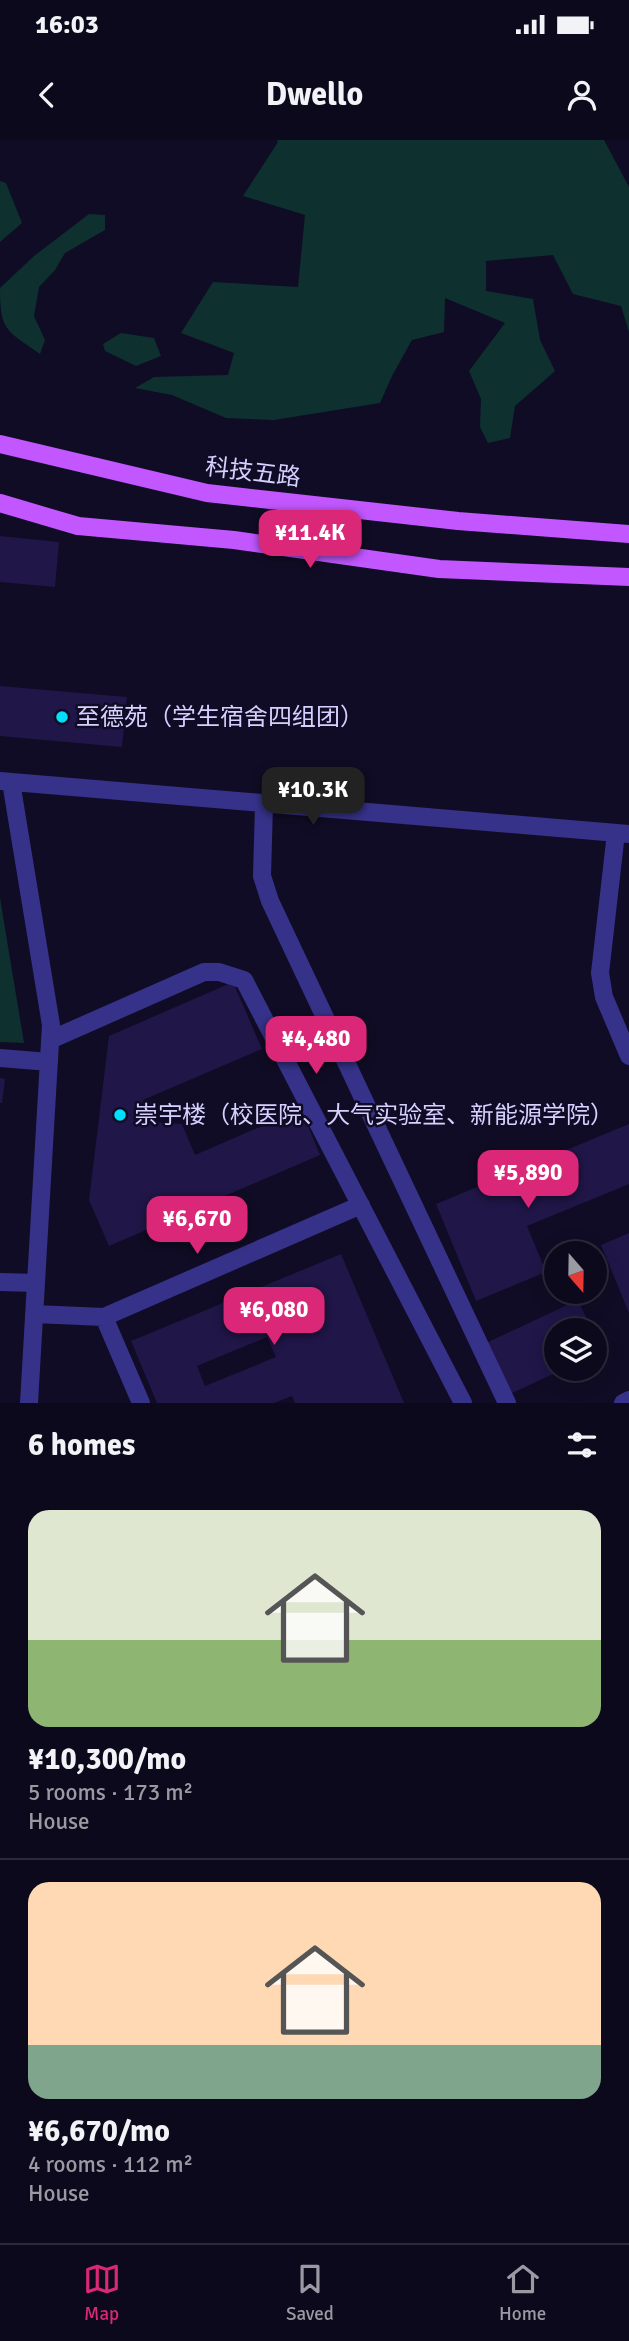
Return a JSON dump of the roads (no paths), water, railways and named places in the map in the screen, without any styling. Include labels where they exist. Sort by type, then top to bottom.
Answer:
[{"type":"main road","name":"科技五路","points":[[0,444],[207,493],[458,521],[629,534]]},
{"type":"main road","points":[[0,503],[78,526],[234,540],[439,569],[629,577]]},
{"type":"street","points":[[29,1403],[51,1025],[5,782],[622,833],[600,973],[604,997],[629,1056]]},
{"type":"street","points":[[264,804],[262,876],[270,901],[507,1403]]},
{"type":"street","points":[[50,1040],[204,972],[219,972],[244,980],[463,1403]]},
{"type":"street","points":[[0,1058],[49,1062]]},
{"type":"street","points":[[34,1314],[104,1317],[361,1205]]},
{"type":"street","points":[[0,1282],[36,1283]]},
{"type":"street","points":[[104,1317],[141,1403]]},
{"type":"street","points":[[623,1403],[629,1400]]},
{"type":"place","name":"至德苑（学生宿舍四组团）","points":[[62,717]]},
{"type":"place","name":"崇宇楼（校医院、大气实验室、新能源学院）","points":[[120,1115]]}]
